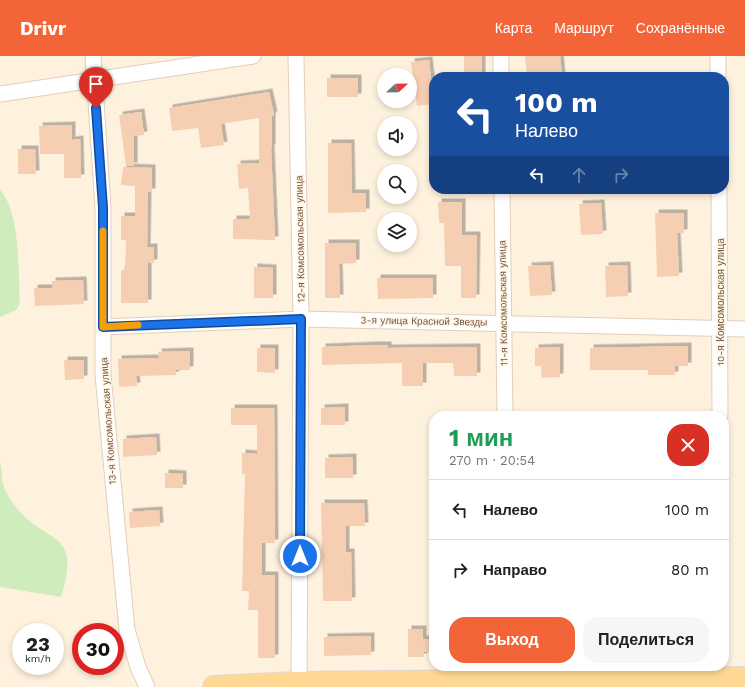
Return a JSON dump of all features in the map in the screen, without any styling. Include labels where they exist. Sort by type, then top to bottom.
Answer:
[{"type":"main road","points":[[214,687],[511,678],[745,678]]},
{"type":"street","name":"13-я Комсомольская улица","points":[[93,56],[103,208],[103,375],[127,630],[136,661],[147,687]]},
{"type":"street","points":[[0,94],[253,56]]},
{"type":"street","name":"12-я Комсомольская улица","points":[[296,56],[301,319],[299,685]]},
{"type":"street","points":[[501,56],[501,72]]},
{"type":"street","points":[[718,56],[718,72]]},
{"type":"street","name":"11-я Комсомольская улица","points":[[502,194],[505,411]]},
{"type":"street","name":"10-я Комсомольская улица","points":[[719,194],[720,411]]},
{"type":"street","name":"3-я улица Красной Звезды","points":[[103,327],[301,319],[503,322],[720,330],[745,329]]},
{"type":"green space","points":[[0,190],[7,200],[12,213],[15,228],[20,304],[16,310],[0,317]]},
{"type":"green space","points":[[0,463],[3,484],[13,503],[25,517],[57,540],[64,548],[67,559],[67,574],[61,597],[0,587]]},
{"type":"building","points":[[464,56],[482,56],[482,72],[464,72]]},
{"type":"building","points":[[525,56],[560,56],[562,72],[527,72]]},
{"type":"building","points":[[429,60],[430,72],[429,72],[429,105],[417,106],[417,68],[412,68],[411,62]]},
{"type":"building","points":[[327,78],[358,78],[358,97],[327,97]]},
{"type":"building","points":[[269,92],[274,115],[272,116],[271,148],[275,240],[233,239],[233,219],[250,219],[248,188],[239,189],[237,164],[259,163],[259,118],[221,124],[224,145],[201,148],[198,128],[172,131],[169,108]]},
{"type":"building","points":[[141,112],[144,135],[134,136],[134,166],[126,166],[119,115]]},
{"type":"building","points":[[72,125],[72,140],[80,139],[81,178],[64,178],[64,154],[40,154],[39,126]]},
{"type":"building","points":[[328,143],[351,143],[352,193],[366,193],[366,212],[328,213]]},
{"type":"building","points":[[18,149],[35,149],[36,174],[18,174]]},
{"type":"building","points":[[123,167],[152,168],[152,192],[148,192],[147,247],[154,247],[154,263],[148,263],[148,303],[121,303],[121,270],[125,270],[126,240],[121,240],[121,216],[135,216],[135,186],[121,185]]},
{"type":"building","points":[[438,202],[462,202],[462,235],[477,235],[476,298],[461,298],[461,266],[445,266],[444,223],[439,223]]},
{"type":"building","points":[[601,203],[603,234],[581,235],[579,204]]},
{"type":"building","points":[[655,213],[684,213],[684,233],[677,233],[679,276],[657,277]]},
{"type":"building","points":[[325,243],[356,243],[356,263],[339,264],[340,298],[325,298]]},
{"type":"building","points":[[550,265],[552,295],[530,296],[528,266]]},
{"type":"building","points":[[627,265],[628,296],[606,297],[605,266]]},
{"type":"building","points":[[254,267],[273,268],[273,298],[254,298]]},
{"type":"building","points":[[377,278],[433,278],[433,298],[378,299]]},
{"type":"building","points":[[83,280],[84,304],[35,306],[34,288],[52,288],[52,281]]},
{"type":"building","points":[[388,345],[388,348],[477,347],[477,376],[454,376],[453,363],[423,363],[423,386],[402,386],[402,363],[322,365],[322,347]]},
{"type":"building","points":[[688,346],[688,366],[675,366],[675,375],[648,375],[648,370],[590,370],[590,348]]},
{"type":"building","points":[[560,347],[560,377],[542,378],[541,366],[535,366],[535,348]]},
{"type":"building","points":[[257,348],[275,348],[275,373],[257,372]]},
{"type":"building","points":[[190,351],[190,370],[175,370],[176,375],[136,376],[137,386],[119,387],[118,359],[159,358],[158,352]]},
{"type":"building","points":[[64,360],[84,360],[84,379],[65,380]]},
{"type":"building","points":[[345,407],[345,425],[321,425],[321,408]]},
{"type":"building","points":[[231,408],[274,408],[275,543],[262,543],[262,575],[275,575],[275,658],[258,658],[258,610],[248,610],[249,591],[242,591],[245,474],[242,474],[242,453],[257,454],[257,425],[231,425]]},
{"type":"building","points":[[156,437],[157,455],[123,457],[123,439]]},
{"type":"building","points":[[353,457],[353,478],[325,478],[325,458]]},
{"type":"building","points":[[165,473],[183,474],[183,488],[165,488]]},
{"type":"building","points":[[321,503],[364,503],[365,526],[346,526],[346,552],[351,552],[352,601],[323,601]]},
{"type":"building","points":[[159,510],[160,526],[130,528],[129,512]]},
{"type":"building","points":[[408,629],[423,629],[423,639],[429,639],[429,652],[423,652],[424,657],[408,657]]},
{"type":"building","points":[[371,636],[371,655],[324,656],[324,637]]},
{"type":"slow traffic","points":[[103,231],[103,327],[138,325]]},
{"type":"route","points":[[96,108],[103,208],[103,327],[301,319],[300,556]]}]
